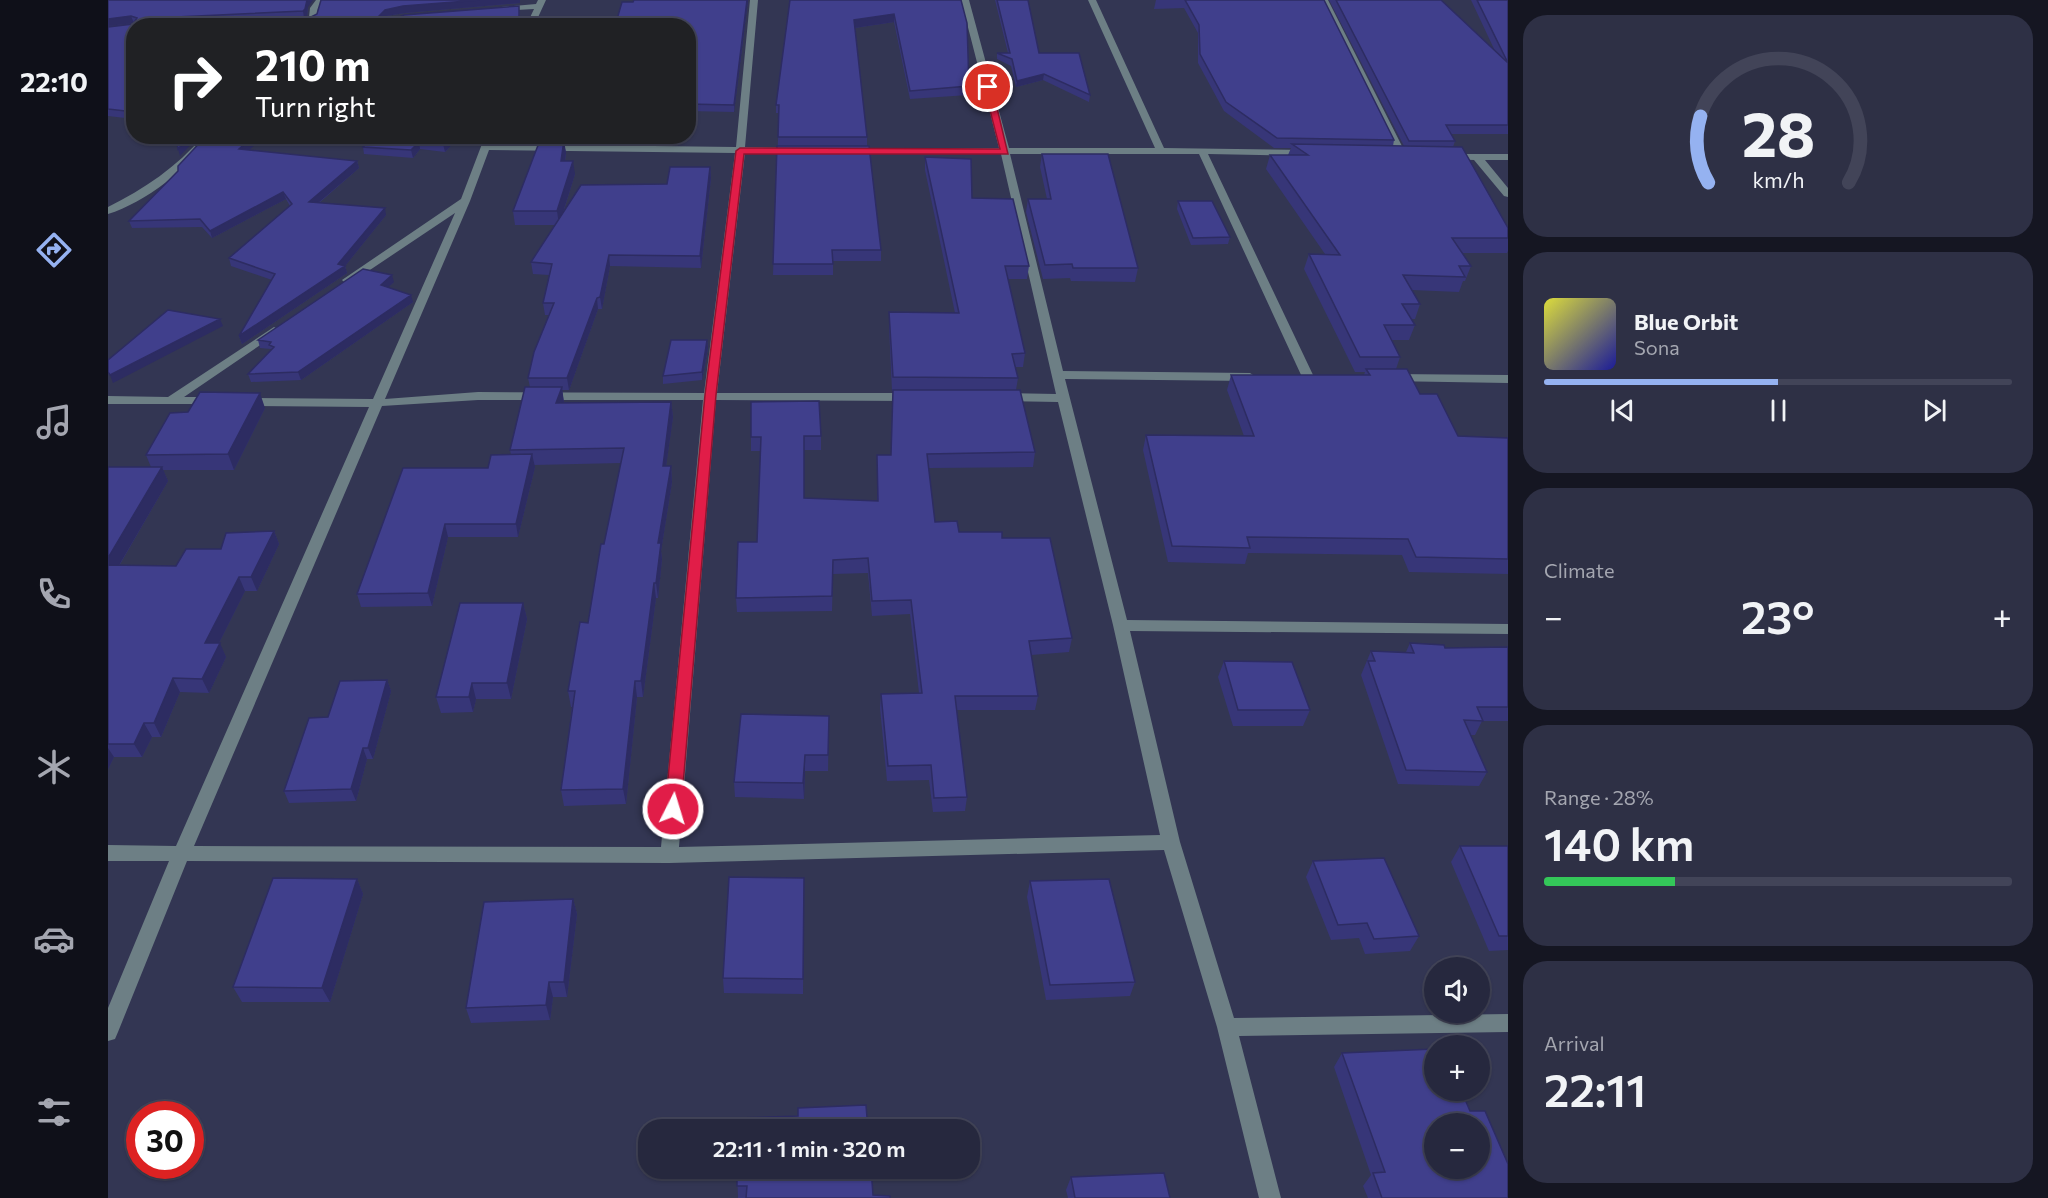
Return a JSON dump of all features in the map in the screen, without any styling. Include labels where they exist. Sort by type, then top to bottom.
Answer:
[{"type":"street","points":[[313,18],[314,8],[320,0]]},
{"type":"street","points":[[669,855],[710,395],[740,151],[754,0]]},
{"type":"street","points":[[965,0],[1005,152],[1172,842],[1227,1027],[1270,1198]]},
{"type":"street","points":[[1092,0],[1161,151]]},
{"type":"street","points":[[1324,0],[1408,156],[1390,156]]},
{"type":"street","points":[[495,9],[541,3]]},
{"type":"street","points":[[534,18],[541,3]]},
{"type":"street","points":[[108,211],[142,194],[167,177],[201,144]]},
{"type":"street","points":[[108,1032],[182,852],[465,201],[487,144]]},
{"type":"street","points":[[544,144],[740,151],[809,151]]},
{"type":"street","points":[[832,151],[1202,151],[1320,154]]},
{"type":"street","points":[[1202,151],[1308,377]]},
{"type":"street","points":[[1435,157],[1508,157]]},
{"type":"street","points":[[1478,158],[1508,194]]},
{"type":"street","points":[[337,288],[465,201]]},
{"type":"street","points":[[170,401],[288,321]]},
{"type":"street","points":[[1059,375],[1260,377]]},
{"type":"street","points":[[1378,378],[1508,379]]},
{"type":"street","points":[[108,400],[376,404],[478,396],[922,397]]},
{"type":"street","points":[[993,397],[1063,398]]},
{"type":"street","points":[[1121,626],[1508,629]]},
{"type":"street","points":[[108,853],[669,855],[1172,842]]},
{"type":"street","points":[[1227,1027],[1508,1023]]},
{"type":"building","points":[[108,0],[307,0],[303,11],[175,18],[131,16],[108,19]]},
{"type":"building","points":[[321,0],[480,0],[403,6],[385,10],[377,18],[309,18],[317,14]]},
{"type":"building","points":[[634,0],[747,0],[734,105],[696,104],[696,18],[617,18],[622,2],[633,2]]},
{"type":"building","points":[[790,0],[961,0],[967,23],[969,86],[910,91],[894,14],[854,20],[867,137],[778,137],[779,105],[776,105]]},
{"type":"building","points":[[997,0],[1028,0],[1039,53],[1079,53],[1090,95],[1044,74],[1017,81],[1012,59],[997,53],[1010,53]]},
{"type":"building","points":[[1185,0],[1324,0],[1394,140],[1277,138],[1226,102],[1200,54],[1199,25]]},
{"type":"building","points":[[1336,0],[1441,0],[1508,63],[1508,125],[1446,125],[1455,141],[1409,141]]},
{"type":"building","points":[[1477,0],[1508,0],[1508,63]]},
{"type":"building","points":[[519,6],[519,18],[397,18],[404,15]]},
{"type":"building","points":[[126,25],[126,111],[108,109],[108,27]]},
{"type":"building","points":[[199,144],[245,144],[239,149],[357,161],[309,202],[385,208],[338,264],[345,266],[239,336],[275,274],[229,258],[292,204],[283,192],[210,231],[200,219],[129,221],[178,171],[178,166]]},
{"type":"building","points":[[366,144],[417,144],[411,150],[363,147]]},
{"type":"building","points":[[538,144],[563,144],[561,161],[573,161],[557,211],[513,211]]},
{"type":"building","points":[[1292,144],[1462,147],[1508,228],[1508,238],[1452,238],[1471,266],[1459,266],[1465,277],[1403,275],[1420,304],[1402,304],[1415,325],[1384,325],[1400,357],[1360,357],[1309,254],[1340,255],[1270,155],[1308,155]]},
{"type":"building","points":[[777,146],[869,146],[881,250],[832,250],[833,264],[773,264]]},
{"type":"building","points":[[1042,154],[1108,154],[1138,268],[1073,268],[1072,264],[1045,265],[1028,199],[1051,199]]},
{"type":"building","points":[[925,157],[971,159],[972,198],[1013,199],[1029,266],[1005,266],[1025,353],[1012,354],[1018,378],[893,377],[889,312],[959,313]]},
{"type":"building","points":[[670,167],[710,167],[700,256],[609,255],[600,297],[597,298],[567,378],[528,378],[534,352],[554,303],[543,303],[552,264],[531,262],[581,185],[667,184]]},
{"type":"building","points":[[1178,201],[1212,201],[1230,237],[1193,238]]},
{"type":"building","points":[[363,269],[392,275],[381,285],[411,295],[298,372],[248,374],[274,347],[269,345],[271,342],[258,340]]},
{"type":"building","points":[[168,310],[220,319],[110,375],[108,360]]},
{"type":"building","points":[[671,340],[707,340],[702,372],[663,376]]},
{"type":"building","points":[[1366,369],[1407,369],[1420,394],[1437,394],[1458,436],[1508,438],[1508,559],[1416,557],[1408,539],[1247,537],[1250,548],[1172,546],[1146,435],[1254,436],[1231,375],[1370,375]]},
{"type":"building","points":[[525,387],[562,387],[556,403],[671,402],[663,466],[671,466],[658,543],[661,543],[641,681],[635,681],[623,789],[561,790],[575,691],[568,691],[580,622],[588,623],[601,544],[604,544],[624,448],[510,450]]},
{"type":"building","points":[[893,390],[1020,390],[1035,452],[927,454],[935,522],[957,521],[959,532],[1002,532],[1002,538],[1050,538],[1072,638],[1029,641],[1038,696],[955,696],[967,797],[934,798],[931,765],[888,766],[881,694],[922,693],[911,600],[872,601],[868,558],[833,560],[832,596],[736,598],[738,542],[757,542],[761,437],[751,437],[751,402],[819,401],[821,436],[804,436],[804,498],[878,501],[877,455],[891,455]]},
{"type":"building","points":[[200,392],[260,393],[228,454],[146,455],[170,413],[188,412]]},
{"type":"building","points":[[532,454],[516,524],[445,524],[428,593],[357,594],[403,468],[488,468],[491,455]]},
{"type":"building","points":[[108,467],[162,467],[108,558]]},
{"type":"building","points":[[274,531],[251,577],[239,577],[205,643],[220,643],[202,679],[173,678],[154,723],[144,723],[134,744],[108,744],[108,565],[176,566],[186,549],[221,549],[226,533]]},
{"type":"building","points":[[460,603],[523,603],[507,683],[472,683],[469,697],[436,697]]},
{"type":"building","points":[[1410,643],[1444,645],[1445,648],[1508,647],[1508,707],[1477,707],[1483,721],[1464,720],[1487,772],[1406,770],[1368,661],[1375,661],[1371,651],[1414,653]]},
{"type":"building","points":[[1224,661],[1292,662],[1310,710],[1238,710]]},
{"type":"building","points":[[387,680],[368,748],[363,748],[351,789],[284,791],[309,718],[328,717],[340,681]]},
{"type":"building","points":[[741,714],[829,716],[828,755],[805,755],[803,783],[734,782]]},
{"type":"building","points":[[1460,846],[1508,846],[1508,936],[1499,936]]},
{"type":"building","points":[[1384,858],[1419,936],[1374,939],[1367,923],[1338,925],[1313,861]]},
{"type":"building","points":[[729,877],[804,878],[803,979],[723,978]]},
{"type":"building","points":[[273,878],[357,879],[322,988],[233,987]]},
{"type":"building","points":[[1109,879],[1135,982],[1050,985],[1030,881]]},
{"type":"building","points":[[573,899],[564,982],[549,982],[546,1005],[466,1008],[484,902]]},
{"type":"building","points":[[1424,1049],[1424,1101],[1466,1101],[1470,1111],[1485,1111],[1486,1113],[1424,1113],[1424,1179],[1490,1179],[1490,1123],[1508,1164],[1508,1198],[1382,1198],[1373,1173],[1385,1172],[1342,1053]]},
{"type":"building","points":[[866,1105],[867,1119],[738,1119],[798,1116],[798,1108]]},
{"type":"building","points":[[1164,1173],[1170,1198],[1075,1198],[1071,1177]]},
{"type":"building","points":[[737,1179],[872,1179],[873,1195],[890,1196],[890,1198],[746,1198],[747,1186],[737,1186]]},
{"type":"route","points":[[673,809],[710,395],[740,151],[1005,152],[988,87]]}]
